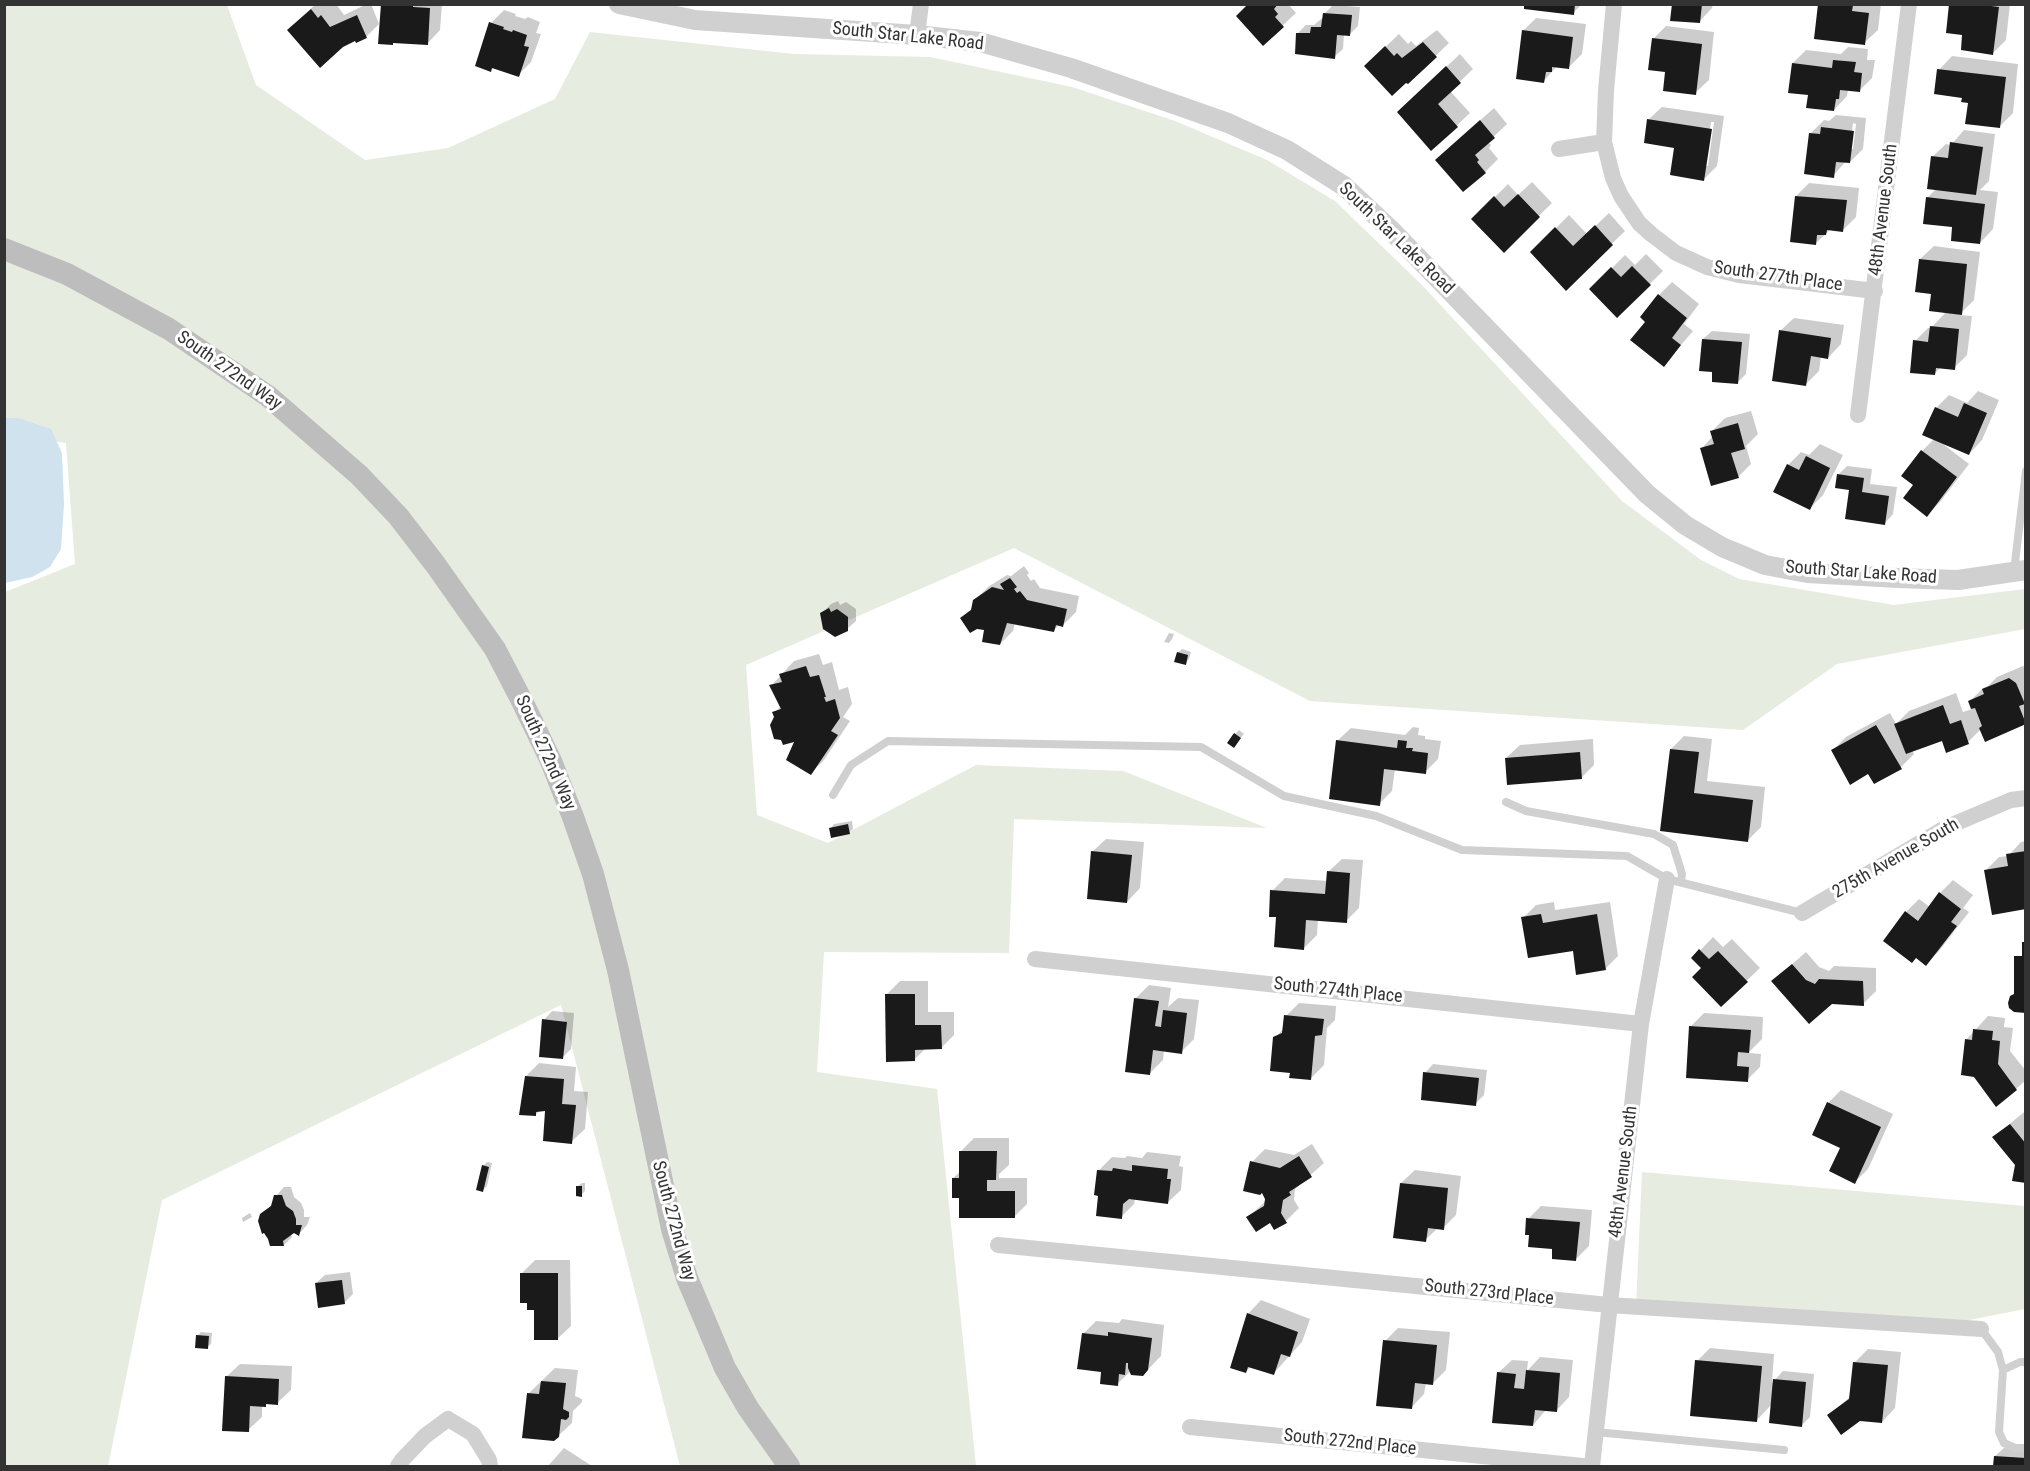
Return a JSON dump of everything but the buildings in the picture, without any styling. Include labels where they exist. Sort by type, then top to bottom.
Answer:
[{"type":"main road","name":"South 272nd Way","points":[[4,249],[67,274],[169,329],[219,361],[275,402],[360,475],[398,516],[495,649],[551,761],[592,874],[618,970],[672,1229],[687,1278],[725,1368],[754,1417],[789,1467]]},
{"type":"street","name":"South Star Lake Road","points":[[619,4],[694,20],[917,35],[980,42],[1071,68],[1228,123],[1287,150],[1344,186],[1390,229],[1647,494],[1685,525],[1722,547],[1765,566],[1807,573],[1958,580],[2020,571]]},
{"type":"street","points":[[917,35],[921,4]]},
{"type":"street","name":"South 277th Place","points":[[1614,4],[1604,142],[1613,178],[1630,211],[1663,244],[1707,267],[1739,275],[1875,291]]},
{"type":"street","name":"48th Avenue South","points":[[1857,415],[1875,291],[1910,4]]},
{"type":"street","points":[[1559,149],[1604,142]]},
{"type":"street","name":"275th Avenue South","points":[[1802,913],[1947,827],[2012,800],[2025,798]]},
{"type":"street","name":"48th Avenue South","points":[[1592,1467],[1641,1024],[1674,880]]},
{"type":"street","name":"South 274th Place","points":[[1035,958],[1641,1024]]},
{"type":"street","name":"South 273rd Place","points":[[998,1245],[1609,1305],[1981,1329]]},
{"type":"street","points":[[398,1467],[425,1436],[448,1419],[473,1434],[489,1460],[490,1467]]},
{"type":"street","name":"South 272nd Place","points":[[1190,1427],[1583,1467]]},
{"type":"lane","points":[[2020,571],[2025,471]]},
{"type":"lane","points":[[832,795],[852,765],[888,741],[1201,747],[1284,796],[1377,816],[1462,850],[1627,856],[1674,880],[1802,913]]},
{"type":"lane","points":[[1506,802],[1526,811],[1654,834],[1673,845],[1682,874],[1674,880]]},
{"type":"lane","points":[[1981,1329],[1998,1352],[2003,1370],[1999,1432],[2004,1443],[2015,1448],[2025,1448]]},
{"type":"lane","points":[[2003,1370],[2025,1362]]},
{"type":"lane","points":[[1596,1432],[1784,1450]]},
{"type":"shaded area","points":[[5,5],[227,5],[256,85],[365,160],[448,148],[555,99],[590,32],[794,54],[930,57],[1072,87],[1175,121],[1267,160],[1335,201],[1422,285],[1622,501],[1701,560],[1739,579],[1894,605],[2025,589],[2025,629],[1837,664],[1743,730],[1310,701],[1014,548],[746,665],[757,815],[828,843],[976,765],[1123,771],[1267,828],[1014,819],[1009,953],[824,952],[817,1072],[937,1089],[976,1466],[680,1466],[561,1005],[162,1200],[108,1466],[5,1466],[5,592],[75,564],[66,443],[5,435]]},
{"type":"shaded area","points":[[1642,1172],[2025,1206],[2025,1309],[1939,1326],[1636,1307]]},
{"type":"water","points":[[5,418],[18,418],[51,429],[62,453],[64,504],[61,549],[50,567],[32,577],[5,583]]}]
